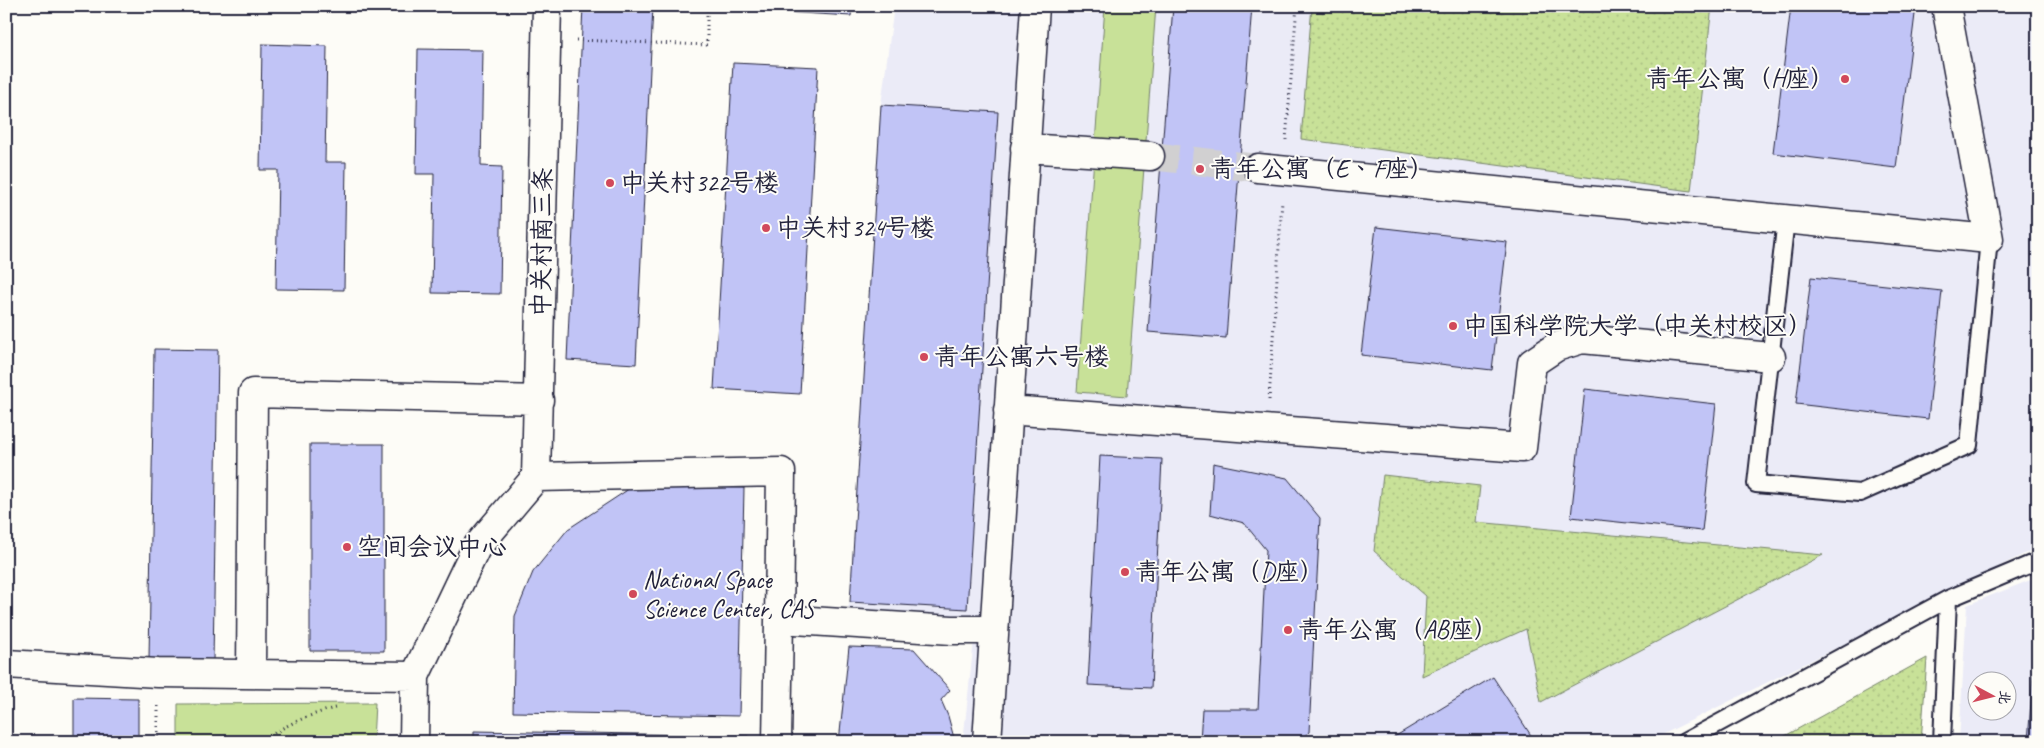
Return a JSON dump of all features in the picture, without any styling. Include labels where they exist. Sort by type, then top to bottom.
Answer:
[{"type":"street","name":"中关村南三条","points":[[536,477],[547,6]]},
{"type":"street","points":[[987,742],[1034,6]]},
{"type":"street","points":[[1271,169],[1989,239],[1946,6]]},
{"type":"street","points":[[1026,148],[1150,156]]},
{"type":"street","points":[[1008,410],[1522,448],[1532,363],[1556,347],[1582,339],[1771,357]]},
{"type":"street","points":[[251,674],[253,393],[538,400]]},
{"type":"street","points":[[414,742],[415,676],[476,548],[536,477],[781,472],[777,742]]},
{"type":"street","points":[[779,619],[952,630],[994,630]]},
{"type":"street","points":[[6,664],[158,673],[415,676]]},
{"type":"lane","points":[[1786,219],[1756,484],[1860,493],[1970,445],[1989,239]]},
{"type":"lane","points":[[1684,742],[1948,599],[2038,561]]},
{"type":"lane","points":[[1942,742],[1948,599]]},
{"type":"path","points":[[546,38],[707,45],[708,6]]},
{"type":"path","points":[[1267,429],[1271,169],[1296,6]]},
{"type":"path","points":[[158,673],[158,742]]},
{"type":"path","points":[[262,742],[320,712],[339,708]]},
{"type":"shaded area","name":"中国科学院大学（中关村校区）","points":[[894,6],[2038,6],[2038,547],[1648,742],[963,742],[975,630],[845,616],[850,602],[881,105]]},
{"type":"shaded area","points":[[2038,577],[2038,742],[1959,742],[1967,605]]},
{"type":"green space","points":[[1105,6],[1156,6],[1127,396],[1077,392]]},
{"type":"green space","points":[[1312,6],[1712,6],[1691,191],[1301,139]]},
{"type":"green space","points":[[1383,475],[1480,486],[1476,522],[1823,555],[1541,702],[1526,629],[1422,676],[1426,596],[1374,551]]},
{"type":"green space","points":[[1927,658],[1921,742],[1774,742]]},
{"type":"green space","points":[[375,703],[373,742],[178,742],[178,704]]},
{"type":"building","name":"中关村322号楼","points":[[583,6],[653,6],[636,364],[567,360]]},
{"type":"building","points":[[766,6],[852,6],[851,16],[766,11]]},
{"type":"building","name":"青年公寓（E、F座）","points":[[1173,6],[1252,6],[1226,338],[1148,332]]},
{"type":"building","name":"青年公寓（H座）","points":[[1791,6],[1916,6],[1896,168],[1773,153]]},
{"type":"building","points":[[262,44],[327,46],[325,162],[346,162],[344,290],[276,289],[278,170],[260,170]]},
{"type":"building","points":[[418,49],[483,50],[481,166],[502,167],[500,294],[432,293],[434,174],[416,174]]},
{"type":"building","name":"中关村324号楼","points":[[733,63],[818,67],[800,394],[714,389]]},
{"type":"building","name":"青年公寓六号楼","points":[[881,105],[998,112],[967,609],[850,602]]},
{"type":"building","points":[[1376,227],[1507,242],[1492,370],[1361,355]]},
{"type":"building","points":[[1811,277],[1942,291],[1928,419],[1796,404]]},
{"type":"building","points":[[154,349],[218,350],[213,661],[149,660]]},
{"type":"building","points":[[1585,389],[1716,404],[1702,531],[1571,517]]},
{"type":"building","name":"空间会议中心","points":[[310,444],[384,444],[384,651],[310,651]]},
{"type":"building","name":"青年公寓（D座）","points":[[1100,456],[1162,459],[1151,688],[1088,685]]},
{"type":"building","name":"青年公寓（AB座）","points":[[1213,463],[1287,478],[1320,518],[1309,732],[1298,742],[1200,742],[1202,709],[1258,709],[1266,550],[1244,523],[1210,514]]},
{"type":"building","name":"National Space Science Center, CAS","points":[[635,485],[744,488],[739,716],[513,712],[515,616],[533,572],[568,529]]},
{"type":"building","points":[[849,647],[914,649],[950,690],[941,700],[948,716],[954,738],[953,742],[839,742]]},
{"type":"building","points":[[2038,673],[2038,742],[2028,742],[2033,674]]},
{"type":"building","points":[[1493,677],[1532,737],[1524,742],[1386,742]]},
{"type":"building","points":[[74,698],[138,699],[138,742],[74,742]]},
{"type":"building","points":[[474,731],[748,736],[748,742],[474,742]]},
{"type":"building","points":[[1119,734],[1192,739],[1192,742],[1113,742]]},
{"type":"tunnel","points":[[1150,156],[1258,168]]},
{"type":"place","name":"青年公寓（H座）","points":[[1845,79]]},
{"type":"place","name":"青年公寓（E、F座）","points":[[1200,169]]},
{"type":"place","name":"中关村322号楼","points":[[610,183]]},
{"type":"place","name":"中关村324号楼","points":[[766,228]]},
{"type":"place","name":"中国科学院大学（中关村校区）","points":[[1453,326]]},
{"type":"place","name":"青年公寓六号楼","points":[[924,357]]},
{"type":"place","name":"空间会议中心","points":[[347,547]]},
{"type":"place","name":"青年公寓（D座）","points":[[1125,572]]},
{"type":"place","name":"National Space Science Center, CAS","points":[[633,594]]},
{"type":"place","name":"青年公寓（AB座）","points":[[1288,630]]}]
